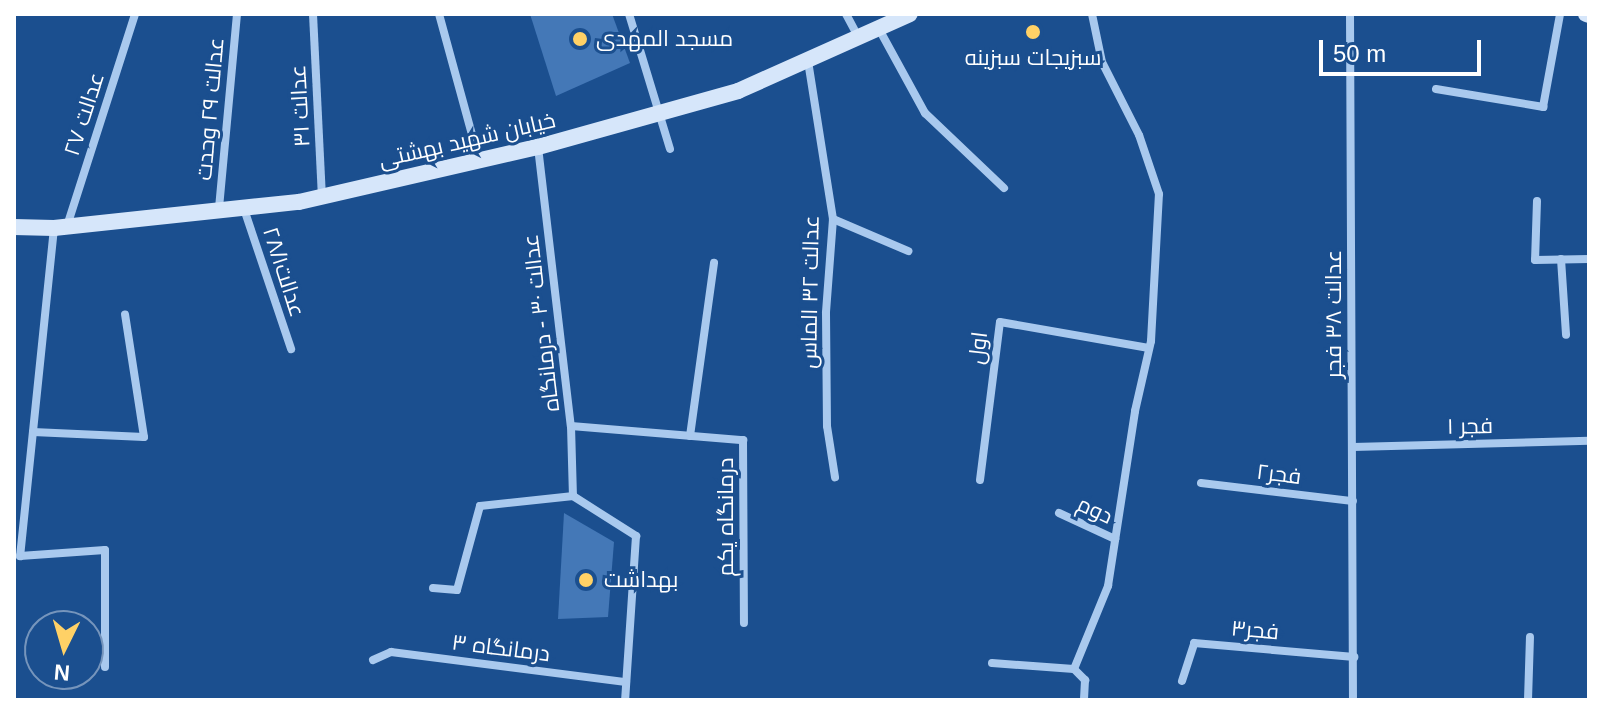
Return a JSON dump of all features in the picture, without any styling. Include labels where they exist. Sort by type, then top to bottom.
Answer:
[{"type":"main road","name":"خیابان شهید بهشتی","points":[[14,227],[60,227],[322,197],[538,147],[738,91],[910,14]]},
{"type":"street","name":"عدالت ۲۷","points":[[105,667],[105,550],[20,556],[60,227],[135,14]]},
{"type":"street","name":"عدالت ۲۹ وحدت","points":[[219,208],[237,14]]},
{"type":"street","name":"عدالت ۳۱","points":[[313,14],[322,197]]},
{"type":"street","points":[[439,14],[479,160]]},
{"type":"street","points":[[629,14],[662,113],[670,149]]},
{"type":"street","points":[[846,14],[858,37]]},
{"type":"street","points":[[1074,669],[1108,586],[1135,411],[1149,348],[1159,194],[1139,135],[1102,62],[1092,14]]},
{"type":"street","name":"عدالت ۳۸ فجر","points":[[1350,14],[1353,700]]},
{"type":"street","points":[[1436,89],[1543,107],[1560,14]]},
{"type":"street","points":[[879,28],[925,113],[1004,188]]},
{"type":"street","name":"عدالت ۳۲ الماس","points":[[808,60],[833,219],[826,313],[827,426],[835,477]]},
{"type":"street","name":"عدالت ۳۰ - درمانگاه","points":[[538,147],[571,426],[573,496]]},
{"type":"street","points":[[1537,201],[1535,260],[1589,259]]},
{"type":"street","name":"عدالت۲۸/۱","points":[[243,206],[291,349]]},
{"type":"street","points":[[833,219],[908,251]]},
{"type":"street","points":[[1561,259],[1566,335]]},
{"type":"street","points":[[690,436],[714,263]]},
{"type":"street","points":[[33,432],[144,437],[125,314]]},
{"type":"street","name":"اول","points":[[980,480],[1000,322],[1149,348]]},
{"type":"street","name":"درمانگاه یکم","points":[[571,426],[743,440],[744,623]]},
{"type":"street","name":"فجر ۱","points":[[1353,447],[1589,441]]},
{"type":"street","name":"فجر۲","points":[[1201,483],[1353,501]]},
{"type":"street","points":[[433,588],[457,590],[480,506],[573,496],[636,536],[625,700]]},
{"type":"street","name":"دوم","points":[[1059,513],[1115,539]]},
{"type":"street","points":[[1528,700],[1530,637]]},
{"type":"street","name":"فجر۳","points":[[1182,681],[1194,643],[1354,657]]},
{"type":"street","name":"درمانگاه ۳","points":[[373,660],[391,652],[626,682]]},
{"type":"street","points":[[992,663],[1074,669],[1085,680],[1084,700]]},
{"type":"building","name":"مسجد المهدی","points":[[530,14],[612,14],[630,63],[556,96]]},
{"type":"building","name":"بهداشت","points":[[564,513],[614,542],[608,617],[558,619]]},
{"type":"place","name":"سبزیجات سبزینه","points":[[1033,32]]},
{"type":"place","name":"مسجد المهدی","points":[[580,39]]},
{"type":"place","name":"بهداشت","points":[[586,580]]}]
